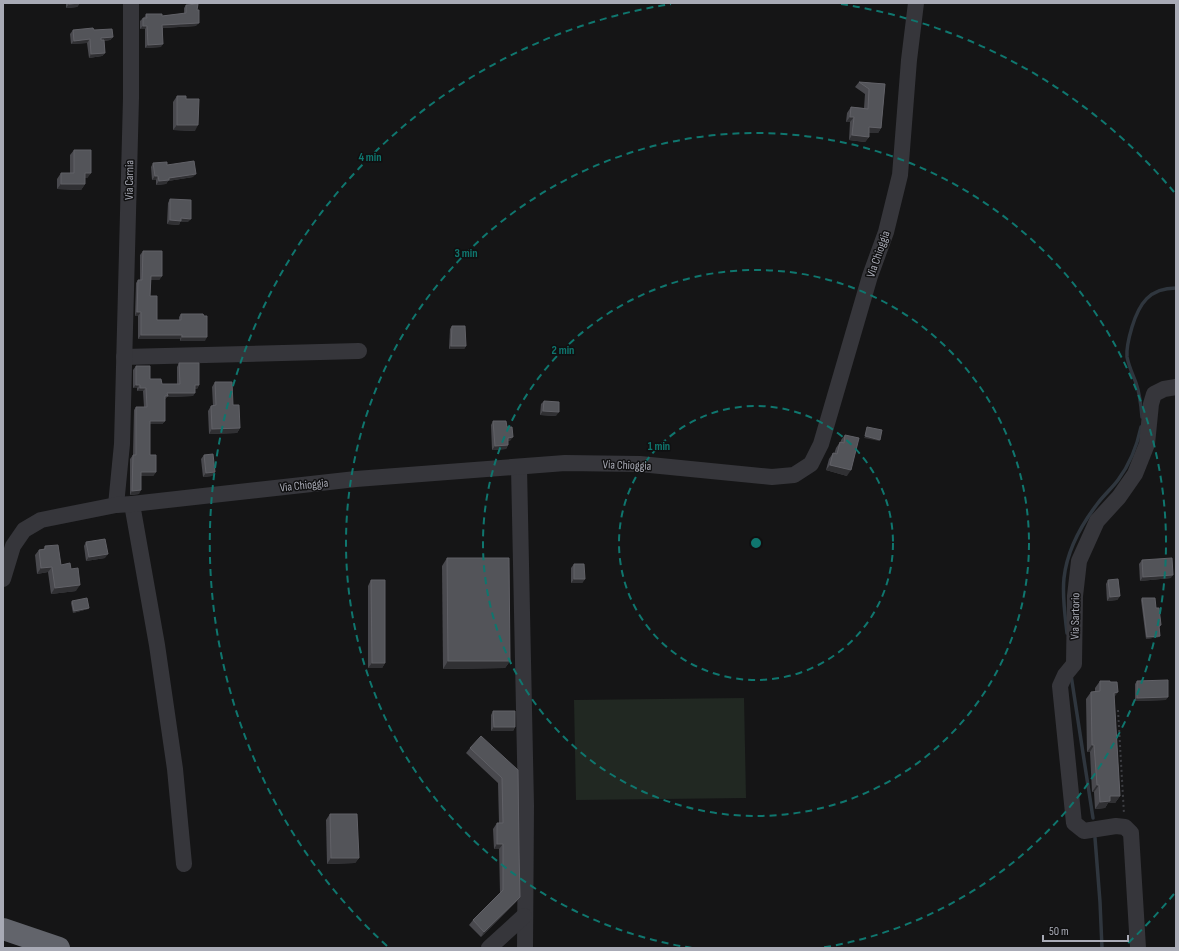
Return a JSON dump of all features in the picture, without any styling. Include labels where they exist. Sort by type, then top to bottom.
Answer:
[{"type":"highway","points":[[3,929],[59,948]]},
{"type":"street","name":"Via Carnia","points":[[131,3],[131,98],[122,444],[124,505],[157,645],[175,769],[184,864]]},
{"type":"street","name":"Via Chioggia","points":[[3,579],[13,546],[24,530],[41,520],[124,505],[356,479],[565,463],[640,464],[772,477],[794,475],[811,464],[821,444],[870,276],[886,232],[900,175],[909,60],[916,3]]},
{"type":"street","points":[[124,357],[358,351]]},
{"type":"street","name":"Via Sartorio","points":[[1125,827],[1116,826],[1084,831],[1074,823],[1060,686],[1065,675],[1074,664],[1075,596],[1079,561],[1097,521],[1119,497],[1135,474],[1147,444],[1151,404],[1154,394],[1164,389],[1176,387]]},
{"type":"street","points":[[519,467],[526,806],[524,916],[525,948]]},
{"type":"street","points":[[1125,827],[1131,833],[1138,948]]},
{"type":"street","points":[[489,948],[524,916]]},
{"type":"path","points":[[1118,710],[1125,827]]},
{"type":"shaded area","points":[[744,698],[746,798],[576,800],[574,700]]},
{"type":"building","points":[[198,4],[197,10],[199,10],[199,23],[162,25],[163,44],[148,45],[147,26],[143,26],[143,18],[147,18],[146,14],[162,14],[162,16],[186,13],[186,5]]},
{"type":"building","points":[[93,28],[94,30],[112,29],[113,37],[101,38],[101,40],[104,40],[105,53],[91,54],[90,39],[74,41],[73,30]]},
{"type":"building","points":[[859,82],[885,84],[881,128],[869,127],[869,137],[852,135],[854,117],[850,117],[851,107],[868,109],[869,89]]},
{"type":"building","points":[[177,96],[186,96],[186,99],[199,99],[198,125],[177,125]]},
{"type":"building","points":[[74,150],[91,150],[91,173],[85,173],[85,184],[61,184],[61,173],[74,173]]},
{"type":"building","points":[[194,161],[196,174],[159,181],[158,176],[155,176],[153,163],[167,162],[167,165]]},
{"type":"building","points":[[170,199],[191,200],[191,219],[181,218],[181,221],[170,220]]},
{"type":"building","points":[[143,251],[162,251],[162,276],[151,276],[150,296],[157,296],[157,320],[181,320],[181,314],[203,314],[204,316],[207,316],[207,337],[182,337],[182,335],[141,335],[141,312],[137,312],[138,280],[142,280]]},
{"type":"building","points":[[452,326],[465,326],[466,346],[451,346]]},
{"type":"building","points":[[179,363],[199,363],[199,385],[195,385],[195,393],[167,393],[168,396],[165,396],[165,421],[150,421],[150,455],[156,455],[156,472],[141,472],[141,490],[132,491],[133,455],[136,455],[136,407],[147,407],[146,388],[140,388],[140,385],[136,385],[136,366],[150,366],[150,379],[161,379],[162,384],[180,384]]},
{"type":"building","points":[[215,382],[232,382],[233,405],[239,405],[240,428],[212,429],[211,406],[216,405]]},
{"type":"building","points":[[544,401],[559,402],[559,412],[543,411]]},
{"type":"building","points":[[493,421],[506,421],[507,427],[512,427],[513,437],[508,438],[508,445],[495,446]]},
{"type":"building","points":[[867,427],[882,430],[880,440],[865,436]]},
{"type":"building","points":[[845,435],[859,438],[851,470],[830,465],[833,453],[837,454],[840,442],[844,443]]},
{"type":"building","points":[[213,454],[215,472],[206,473],[204,455]]},
{"type":"building","points":[[105,539],[108,554],[89,557],[86,542]]},
{"type":"building","points":[[58,545],[61,565],[70,563],[71,569],[78,568],[80,585],[55,588],[52,567],[41,568],[39,550],[45,549],[45,546]]},
{"type":"building","points":[[447,558],[509,558],[510,661],[448,661]]},
{"type":"building","points":[[1172,558],[1173,575],[1143,577],[1142,560]]},
{"type":"building","points":[[574,564],[584,564],[585,579],[574,579]]},
{"type":"building","points":[[1118,579],[1120,596],[1110,597],[1108,580]]},
{"type":"building","points":[[371,580],[385,580],[385,663],[372,663]]},
{"type":"building","points":[[87,598],[89,608],[74,611],[72,601]]},
{"type":"building","points":[[1142,598],[1155,598],[1156,608],[1159,608],[1161,625],[1159,626],[1160,636],[1147,637]]},
{"type":"building","points":[[1168,680],[1168,697],[1137,698],[1137,681]]},
{"type":"building","points":[[1100,681],[1117,682],[1118,692],[1114,693],[1120,796],[1110,796],[1110,801],[1100,802],[1099,785],[1097,785],[1094,745],[1092,745],[1091,692],[1100,691]]},
{"type":"building","points":[[493,711],[515,711],[515,727],[494,727]]},
{"type":"building","points":[[481,736],[518,770],[520,897],[484,932],[473,920],[503,890],[503,844],[497,844],[497,823],[503,823],[502,778],[470,748]]},
{"type":"building","points":[[330,814],[357,814],[359,858],[331,858]]},
{"type":"waterway","points":[[1142,417],[1138,391],[1127,357],[1127,346],[1130,334],[1138,311],[1146,299],[1159,291],[1176,288]]},
{"type":"waterway","points":[[1067,633],[1063,585],[1068,558],[1081,529],[1092,511],[1126,468],[1135,448],[1141,427]]},
{"type":"waterway","points":[[1071,675],[1093,818]]},
{"type":"waterway","points":[[1095,838],[1102,948]]}]
